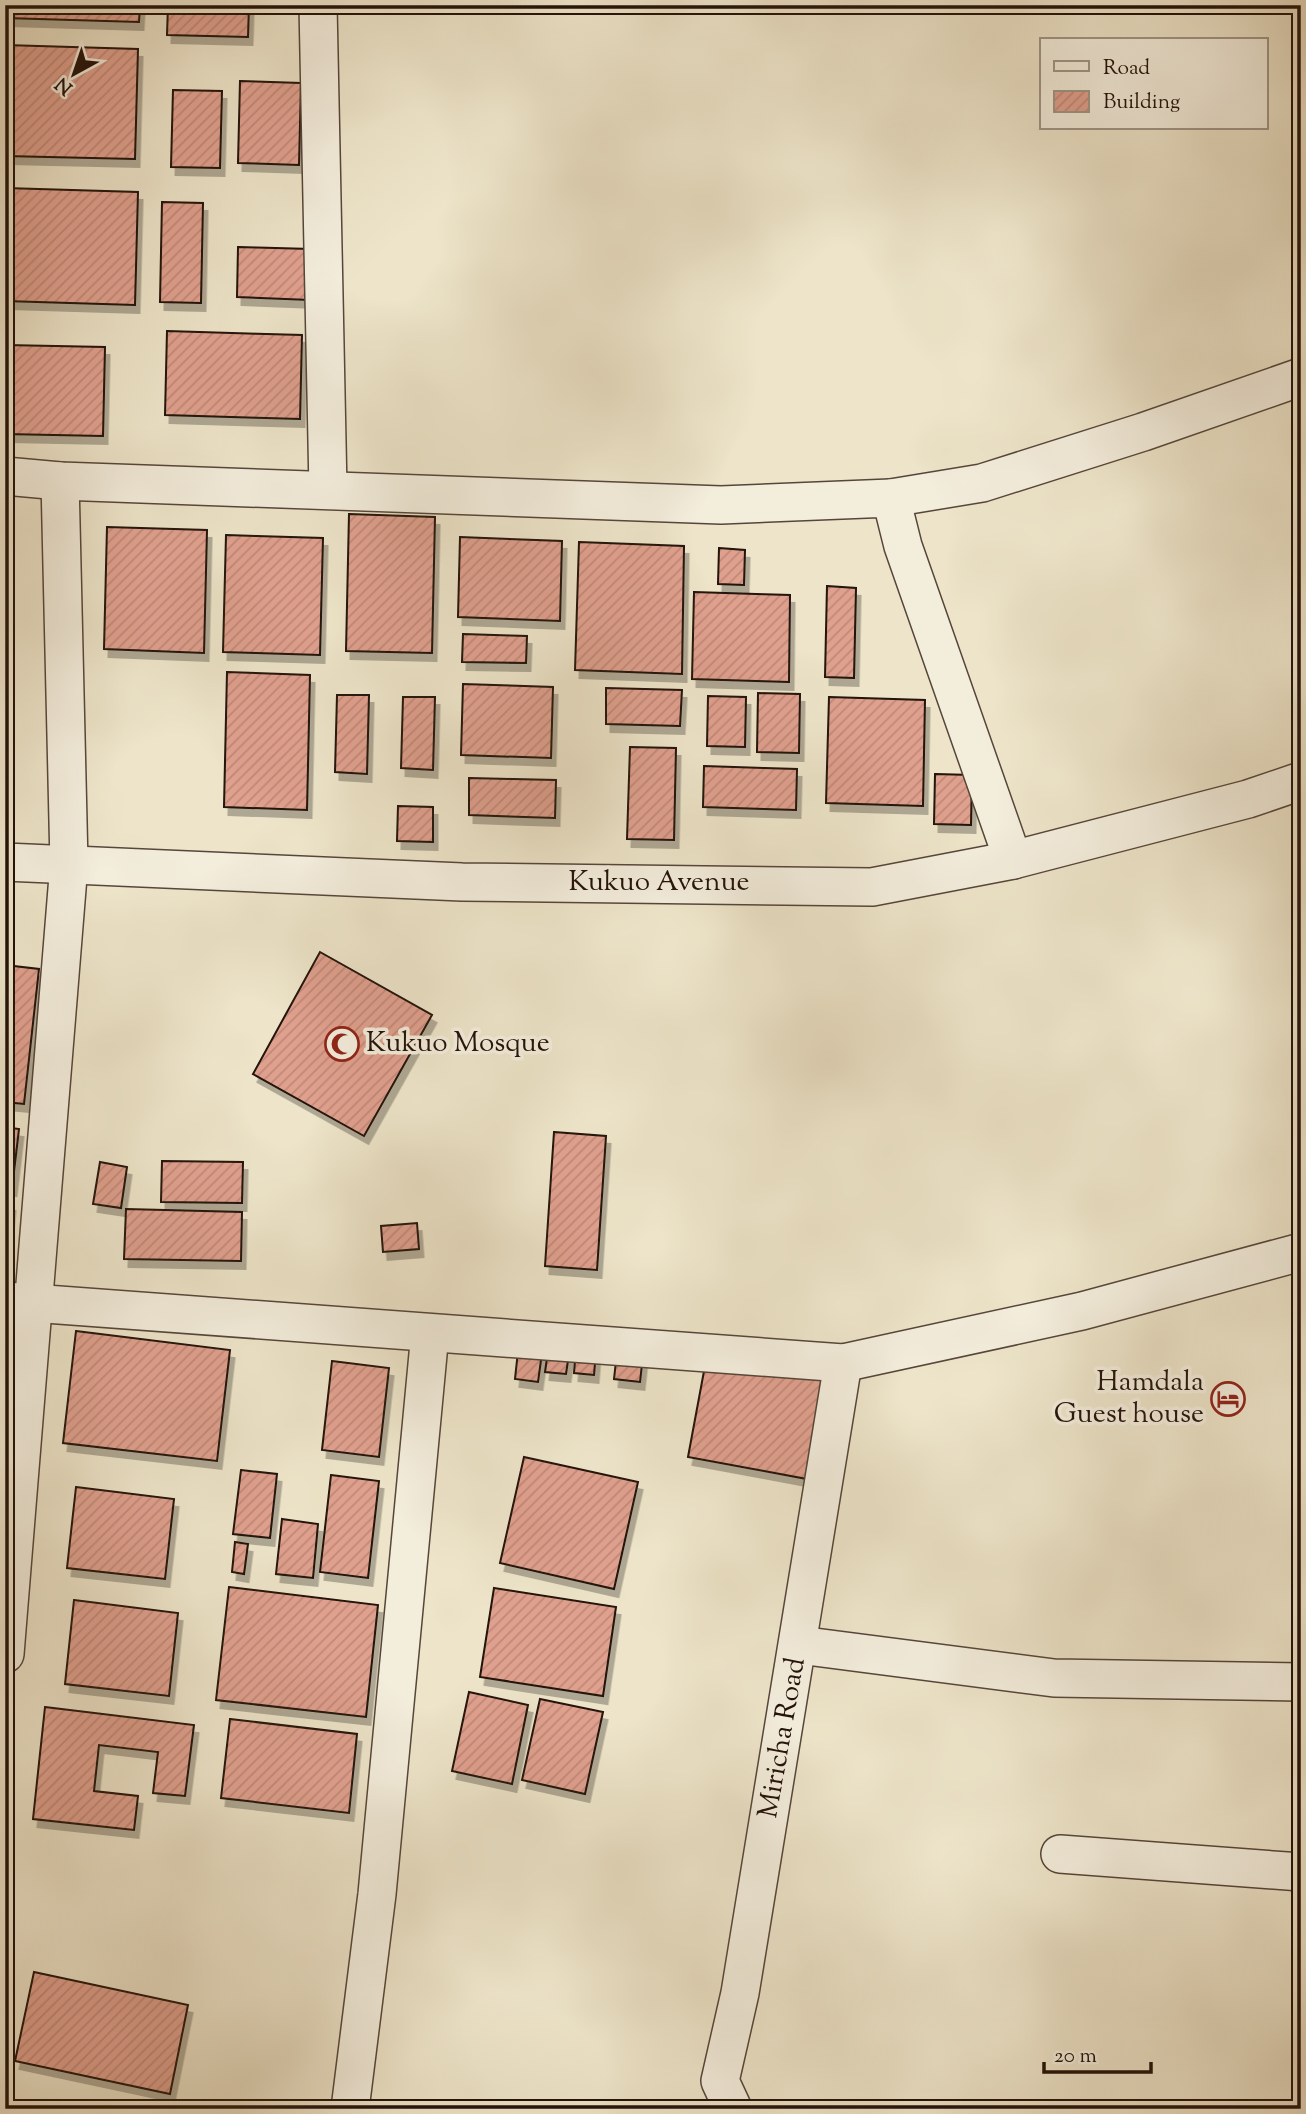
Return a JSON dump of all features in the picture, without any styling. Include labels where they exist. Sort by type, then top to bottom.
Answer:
[{"type":"street","points":[[318,5],[328,490]]},
{"type":"street","points":[[5,476],[60,481],[721,505],[891,498],[982,483],[1301,377]]},
{"type":"street","points":[[5,1654],[20,1302],[69,864],[60,481]]},
{"type":"street","points":[[891,498],[903,546],[1013,860]]},
{"type":"street","name":"Kukuo Avenue","points":[[5,862],[462,882],[872,887],[1013,860],[1248,799],[1301,781]]},
{"type":"street","points":[[20,1302],[843,1363],[1082,1311],[1301,1252]]},
{"type":"street","points":[[350,2109],[377,1894],[430,1333]]},
{"type":"street","name":"Miricha Road","points":[[733,2109],[720,2081],[740,1993],[843,1363]]},
{"type":"street","points":[[799,1645],[1054,1678],[1301,1682]]},
{"type":"street","points":[[1060,1854],[1301,1872]]},
{"type":"building","points":[[5,5],[140,5],[139,22],[5,18]]},
{"type":"building","points":[[168,5],[249,5],[248,37],[167,35]]},
{"type":"building","points":[[5,45],[138,49],[135,159],[5,156]]},
{"type":"building","points":[[240,81],[301,83],[299,165],[238,163]]},
{"type":"building","points":[[173,90],[222,91],[220,168],[171,167]]},
{"type":"building","points":[[5,188],[138,192],[135,305],[5,301]]},
{"type":"building","points":[[162,202],[203,203],[201,303],[160,302]]},
{"type":"building","points":[[238,247],[311,249],[310,300],[237,297]]},
{"type":"building","points":[[167,331],[302,335],[300,419],[165,415]]},
{"type":"building","points":[[5,345],[105,347],[103,436],[5,434]]},
{"type":"building","points":[[349,514],[435,517],[432,653],[346,651]]},
{"type":"building","points":[[107,527],[207,530],[204,653],[104,649]]},
{"type":"building","points":[[226,535],[323,538],[320,655],[223,652]]},
{"type":"building","points":[[460,537],[562,541],[560,621],[458,617]]},
{"type":"building","points":[[579,542],[684,546],[682,674],[575,670]]},
{"type":"building","points":[[719,548],[745,550],[744,585],[718,584]]},
{"type":"building","points":[[827,586],[856,588],[854,678],[825,677]]},
{"type":"building","points":[[694,592],[790,595],[789,682],[692,679]]},
{"type":"building","points":[[463,634],[527,636],[526,663],[462,662]]},
{"type":"building","points":[[227,672],[310,675],[307,810],[224,807]]},
{"type":"building","points":[[463,684],[553,687],[551,758],[461,755]]},
{"type":"building","points":[[606,688],[682,690],[680,726],[606,724]]},
{"type":"building","points":[[758,693],[800,694],[799,753],[757,752]]},
{"type":"building","points":[[337,695],[369,695],[367,774],[335,772]]},
{"type":"building","points":[[708,696],[746,697],[745,747],[707,746]]},
{"type":"building","points":[[403,697],[435,697],[433,770],[401,768]]},
{"type":"building","points":[[829,697],[925,700],[923,806],[826,803]]},
{"type":"building","points":[[630,747],[676,748],[674,840],[627,839]]},
{"type":"building","points":[[704,766],[797,769],[796,810],[703,807]]},
{"type":"building","points":[[935,774],[972,775],[971,825],[934,824]]},
{"type":"building","points":[[469,778],[556,780],[555,818],[469,815]]},
{"type":"building","points":[[398,806],[433,807],[433,842],[397,841]]},
{"type":"building","name":"Kukuo Mosque","points":[[320,952],[432,1015],[364,1136],[253,1074]]},
{"type":"building","points":[[5,965],[39,969],[24,1104],[5,1102]]},
{"type":"building","points":[[5,1127],[19,1129],[12,1188],[5,1187]]},
{"type":"building","points":[[554,1132],[606,1136],[597,1270],[545,1266]]},
{"type":"building","points":[[162,1161],[243,1162],[242,1203],[161,1202]]},
{"type":"building","points":[[100,1162],[127,1167],[121,1208],[93,1204]]},
{"type":"building","points":[[5,1202],[11,1203],[6,1248],[5,1248]]},
{"type":"building","points":[[126,1209],[242,1212],[241,1261],[124,1259]]},
{"type":"building","points":[[417,1223],[419,1249],[383,1252],[381,1226]]},
{"type":"building","points":[[76,1331],[230,1350],[217,1461],[63,1443]]},
{"type":"building","points":[[549,1344],[570,1347],[566,1374],[545,1372]]},
{"type":"building","points":[[576,1349],[596,1351],[594,1375],[574,1373]]},
{"type":"building","points":[[518,1351],[542,1353],[538,1382],[515,1379]]},
{"type":"building","points":[[617,1352],[643,1355],[640,1382],[614,1379]]},
{"type":"building","points":[[707,1355],[825,1376],[807,1479],[688,1457]]},
{"type":"building","points":[[332,1361],[389,1368],[379,1457],[322,1450]]},
{"type":"building","points":[[524,1457],[638,1482],[614,1589],[500,1563]]},
{"type":"building","points":[[241,1470],[277,1474],[270,1538],[233,1534]]},
{"type":"building","points":[[331,1475],[379,1481],[368,1578],[320,1572]]},
{"type":"building","points":[[76,1487],[174,1499],[165,1579],[67,1568]]},
{"type":"building","points":[[282,1519],[318,1524],[313,1578],[276,1574]]},
{"type":"building","points":[[235,1542],[248,1544],[244,1574],[232,1572]]},
{"type":"building","points":[[229,1587],[378,1605],[366,1717],[216,1700]]},
{"type":"building","points":[[494,1588],[616,1607],[603,1696],[480,1677]]},
{"type":"building","points":[[74,1600],[178,1613],[169,1696],[65,1684]]},
{"type":"building","points":[[469,1692],[528,1705],[512,1784],[452,1771]]},
{"type":"building","points":[[540,1699],[603,1712],[585,1794],[522,1780]]},
{"type":"building","points":[[45,1707],[194,1725],[185,1796],[153,1793],[158,1752],[99,1745],[94,1791],[138,1796],[134,1830],[33,1819]]},
{"type":"building","points":[[230,1719],[357,1734],[349,1813],[221,1798]]},
{"type":"building","points":[[34,1972],[188,2005],[170,2094],[15,2061]]},
{"type":"place","name":"Kukuo Mosque","points":[[342,1044]]},
{"type":"place","name":"Hamdala Guest house","points":[[1228,1399]]}]
